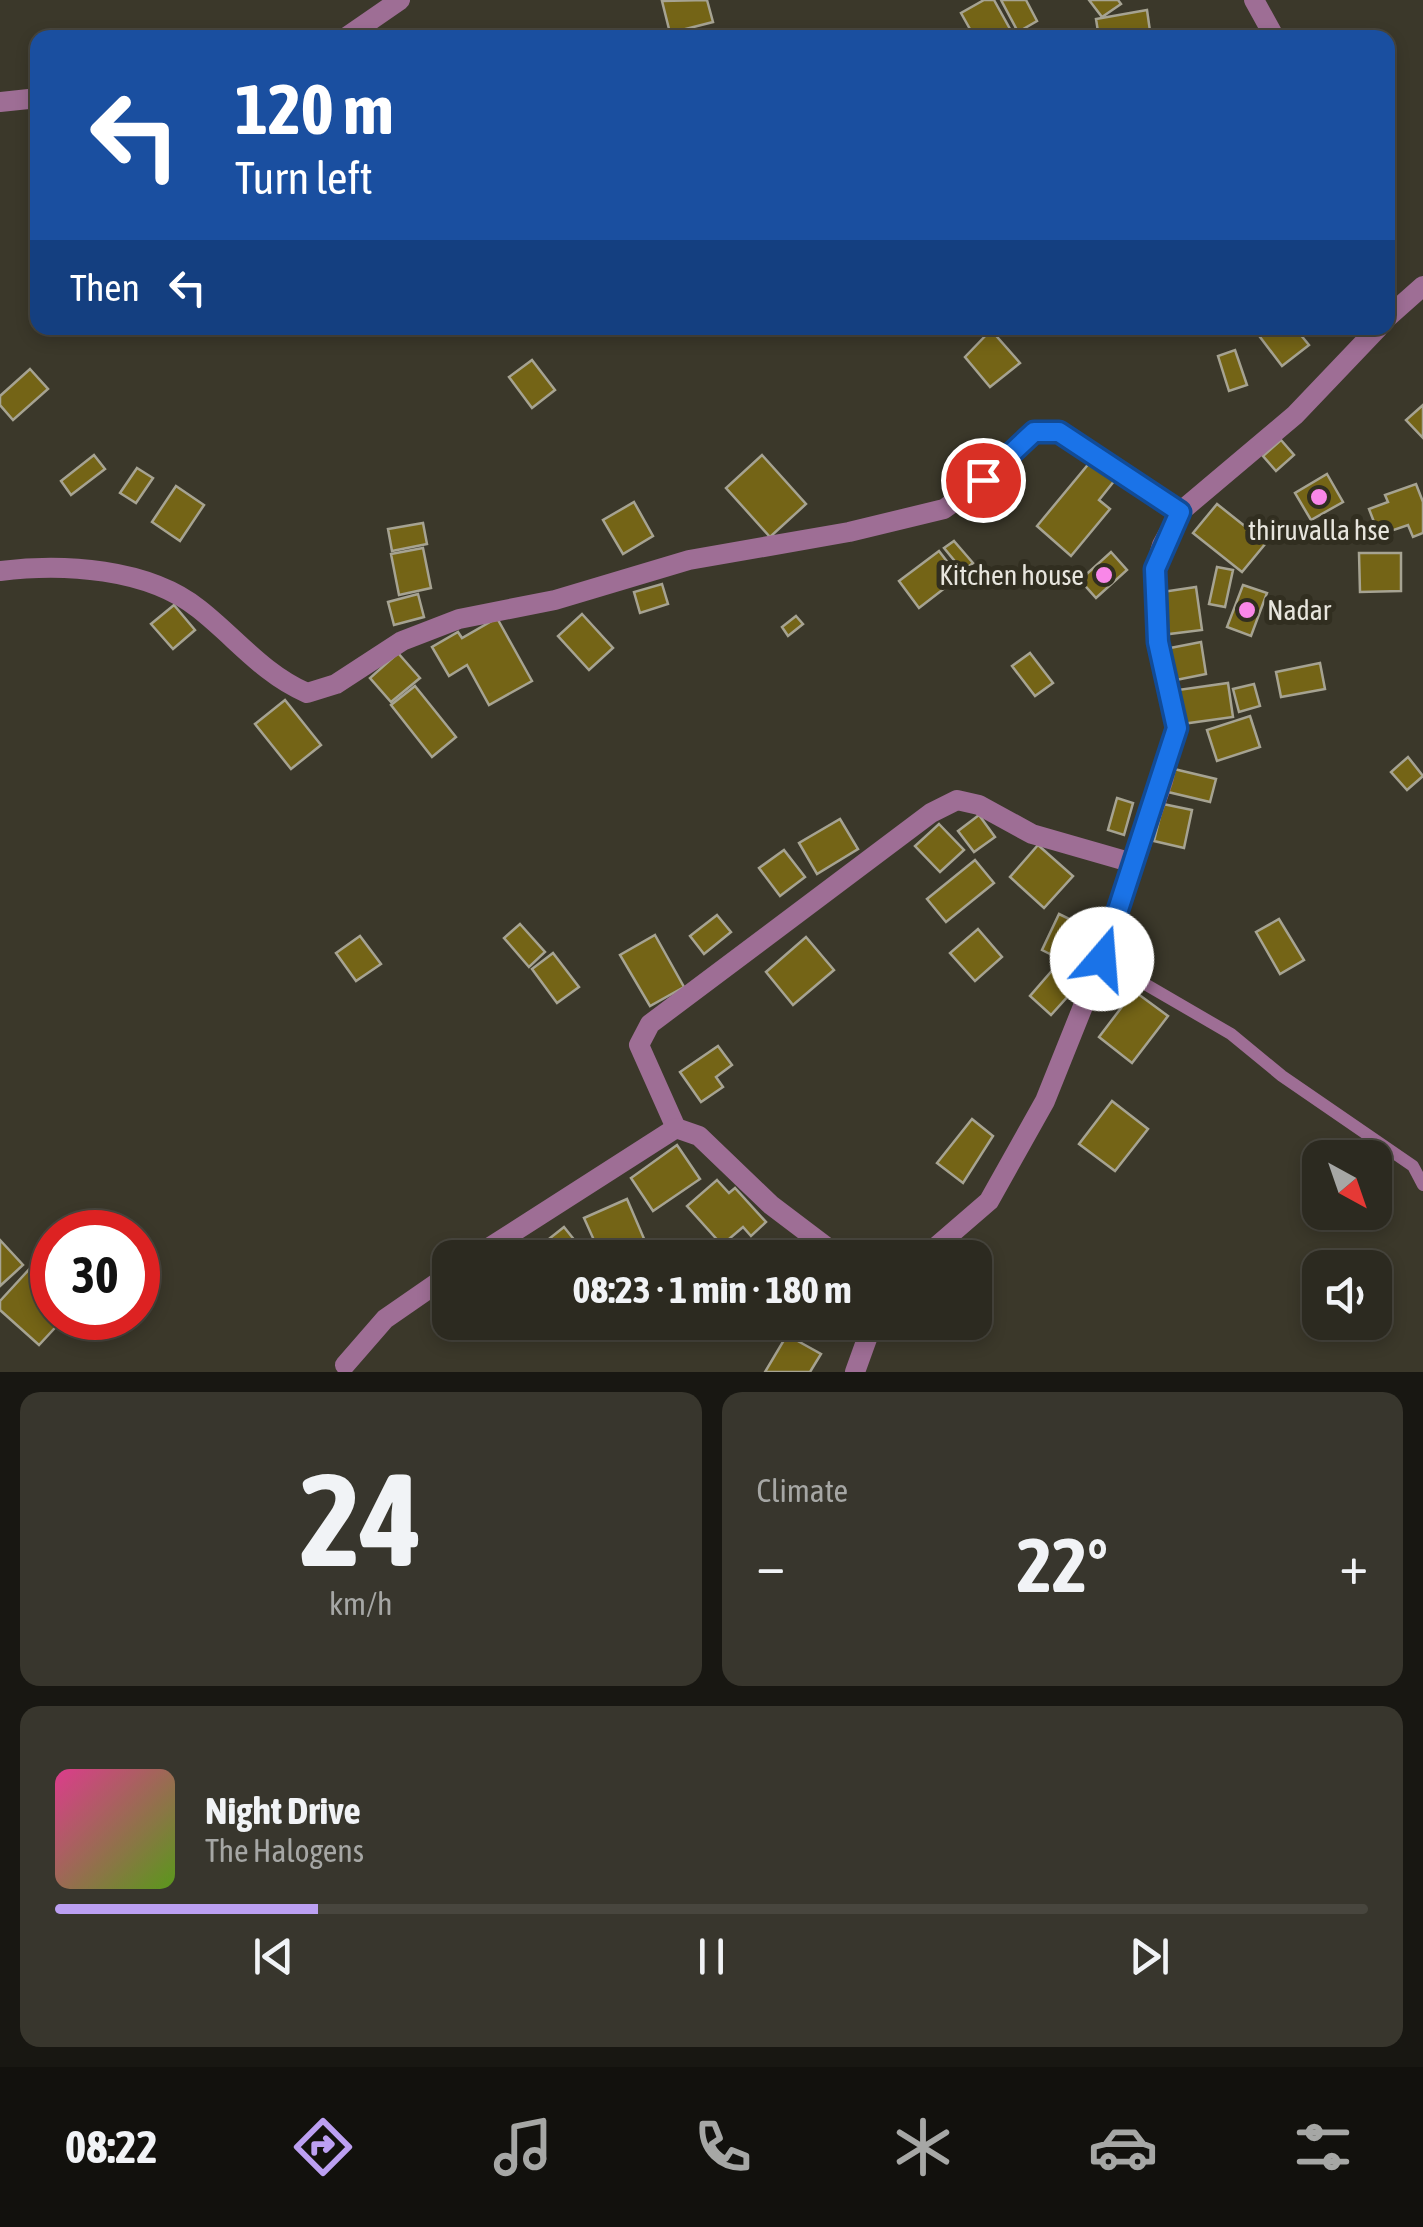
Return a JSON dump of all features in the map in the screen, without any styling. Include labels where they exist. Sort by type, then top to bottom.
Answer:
[{"type":"street","points":[[357,30],[400,0]]},
{"type":"street","points":[[1254,0],[1271,30]]},
{"type":"street","points":[[0,102],[30,99]]},
{"type":"street","points":[[1395,306],[1420,296]]},
{"type":"street","points":[[944,1240],[989,1201],[1045,1101],[1102,959],[1134,862],[1177,728],[1158,642],[1155,569],[1180,512],[1295,415],[1371,335]]},
{"type":"street","points":[[0,571],[82,569],[156,585],[196,606],[278,680],[307,693],[336,684],[402,642],[458,619],[554,600],[689,560],[849,532],[944,509],[1034,432],[1059,432],[1180,512]]},
{"type":"street","points":[[817,1240],[771,1206],[699,1136],[676,1128],[639,1045],[650,1024],[931,814],[957,800],[979,805],[1032,834],[1134,862]]},
{"type":"street","points":[[501,1240],[676,1128]]},
{"type":"street","points":[[345,1365],[386,1319],[432,1287]]},
{"type":"street","points":[[855,1372],[867,1340]]},
{"type":"lane","points":[[1102,959],[1231,1034],[1282,1076],[1413,1166],[1423,1185]]},
{"type":"building","points":[[707,0],[713,22],[669,30],[662,1]]},
{"type":"building","points":[[984,0],[994,0],[1011,30],[971,30],[961,13]]},
{"type":"building","points":[[1001,0],[1026,0],[1037,21],[1017,30]]},
{"type":"building","points":[[1089,0],[1118,0],[1121,4],[1102,17]]},
{"type":"building","points":[[1147,10],[1150,30],[1098,30],[1096,19]]},
{"type":"building","points":[[986,335],[995,335],[1020,363],[990,387],[965,357]]},
{"type":"building","points":[[1301,335],[1309,345],[1282,366],[1260,337]]},
{"type":"building","points":[[1235,350],[1247,385],[1229,391],[1218,356]]},
{"type":"building","points":[[532,360],[555,390],[532,408],[509,377]]},
{"type":"building","points":[[30,369],[48,389],[13,420],[0,405],[0,396]]},
{"type":"building","points":[[1423,405],[1423,438],[1406,420]]},
{"type":"building","points":[[1281,440],[1294,455],[1276,471],[1263,456]]},
{"type":"building","points":[[94,455],[105,469],[71,495],[61,481]]},
{"type":"building","points":[[762,455],[806,504],[770,537],[726,488]]},
{"type":"building","points":[[1091,461],[1115,480],[1099,500],[1110,509],[1071,556],[1037,526]]},
{"type":"building","points":[[137,468],[153,478],[136,503],[120,493]]},
{"type":"building","name":"thiruvalla hse","points":[[1327,474],[1343,502],[1311,520],[1295,493]]},
{"type":"building","points":[[1416,484],[1423,502],[1423,533],[1413,537],[1408,525],[1379,535],[1369,509],[1388,502],[1385,495]]},
{"type":"building","points":[[176,486],[204,505],[180,541],[152,522]]},
{"type":"building","points":[[634,502],[653,536],[623,554],[603,520]]},
{"type":"building","points":[[1217,504],[1266,543],[1242,572],[1193,533]]},
{"type":"building","points":[[423,523],[427,544],[392,551],[388,529]]},
{"type":"building","points":[[954,541],[973,563],[963,571],[944,548]]},
{"type":"building","points":[[423,548],[431,588],[399,595],[391,554]]},
{"type":"building","points":[[939,551],[959,577],[919,608],[899,581]]},
{"type":"building","name":"Kitchen house","points":[[1111,552],[1127,570],[1096,598],[1080,580]]},
{"type":"building","points":[[1359,553],[1401,553],[1401,591],[1360,592]]},
{"type":"building","points":[[1217,567],[1233,570],[1225,607],[1209,604]]},
{"type":"building","points":[[662,584],[668,604],[640,613],[634,592]]},
{"type":"building","name":"Nadar","points":[[1243,585],[1267,593],[1251,636],[1227,627]]},
{"type":"building","points":[[1196,587],[1202,630],[1169,634],[1162,592]]},
{"type":"building","points":[[418,594],[424,617],[394,625],[388,602]]},
{"type":"building","points":[[174,605],[195,630],[173,649],[151,624]]},
{"type":"building","points":[[582,614],[613,648],[589,670],[558,636]]},
{"type":"building","points":[[796,616],[803,624],[788,636],[782,627]]},
{"type":"building","points":[[497,618],[532,681],[489,705],[467,665],[449,676],[432,647],[458,632],[462,638]]},
{"type":"building","points":[[1201,642],[1206,674],[1171,681],[1165,649]]},
{"type":"building","points":[[398,653],[420,678],[391,702],[370,678]]},
{"type":"building","points":[[1030,653],[1053,683],[1035,696],[1012,666]]},
{"type":"building","points":[[1320,663],[1325,689],[1281,697],[1276,672]]},
{"type":"building","points":[[1228,683],[1233,717],[1182,724],[1178,690]]},
{"type":"building","points":[[1254,684],[1260,706],[1239,712],[1233,689]]},
{"type":"building","points":[[415,686],[456,737],[432,757],[391,705]]},
{"type":"building","points":[[285,700],[321,745],[291,769],[255,724]]},
{"type":"building","points":[[1250,716],[1260,747],[1217,761],[1207,730]]},
{"type":"building","points":[[1408,757],[1423,776],[1407,790],[1391,772]]},
{"type":"building","points":[[1174,769],[1216,779],[1210,802],[1168,792]]},
{"type":"building","points":[[1117,798],[1133,803],[1124,835],[1108,830]]},
{"type":"building","points":[[1163,804],[1192,810],[1184,848],[1154,841]]},
{"type":"building","points":[[979,815],[995,837],[974,852],[958,831]]},
{"type":"building","points":[[840,819],[858,849],[817,874],[799,843]]},
{"type":"building","points":[[939,824],[964,850],[940,872],[915,846]]},
{"type":"building","points":[[1038,845],[1073,876],[1044,908],[1010,877]]},
{"type":"building","points":[[784,850],[805,877],[780,896],[759,868]]},
{"type":"building","points":[[975,860],[994,883],[946,922],[927,899]]},
{"type":"building","points":[[1059,914],[1090,929],[1072,965],[1042,950]]},
{"type":"building","points":[[717,915],[731,932],[704,954],[690,936]]},
{"type":"building","points":[[1279,919],[1304,960],[1280,974],[1256,932]]},
{"type":"building","points":[[520,924],[545,952],[529,967],[504,938]]},
{"type":"building","points":[[978,929],[1002,957],[975,981],[950,953]]},
{"type":"building","points":[[655,935],[684,987],[650,1006],[620,955]]},
{"type":"building","points":[[360,936],[381,964],[356,981],[336,953]]},
{"type":"building","points":[[806,937],[834,970],[793,1005],[766,972]]},
{"type":"building","points":[[553,953],[579,987],[557,1003],[532,969]]},
{"type":"building","points":[[1056,966],[1078,985],[1051,1015],[1030,996]]},
{"type":"building","points":[[1134,991],[1168,1016],[1132,1063],[1099,1037]]},
{"type":"building","points":[[718,1046],[732,1065],[716,1077],[723,1087],[701,1102],[680,1072]]},
{"type":"building","points":[[1112,1101],[1148,1129],[1115,1171],[1079,1144]]},
{"type":"building","points":[[972,1119],[993,1136],[963,1183],[937,1163]]},
{"type":"building","points":[[677,1145],[700,1179],[653,1211],[631,1178]]},
{"type":"building","points":[[717,1180],[729,1193],[735,1188],[766,1222],[751,1236],[743,1227],[728,1240],[718,1240],[687,1206]]},
{"type":"building","points":[[627,1199],[645,1240],[594,1240],[584,1218]]},
{"type":"building","points":[[564,1227],[574,1240],[548,1240]]},
{"type":"building","points":[[0,1240],[23,1265],[0,1286]]},
{"type":"building","points":[[30,1268],[30,1337],[0,1310],[0,1301]]},
{"type":"building","points":[[784,1340],[796,1340],[821,1354],[810,1372],[765,1372]]},
{"type":"place","name":"thiruvalla hse","points":[[1319,497]]},
{"type":"place","name":"Kitchen house","points":[[1104,575]]},
{"type":"place","name":"Nadar","points":[[1247,610]]},
{"type":"route","points":[[983,480],[1034,432],[1059,432],[1180,512],[1162,545],[1155,569],[1158,642],[1177,728],[1102,959]]}]
